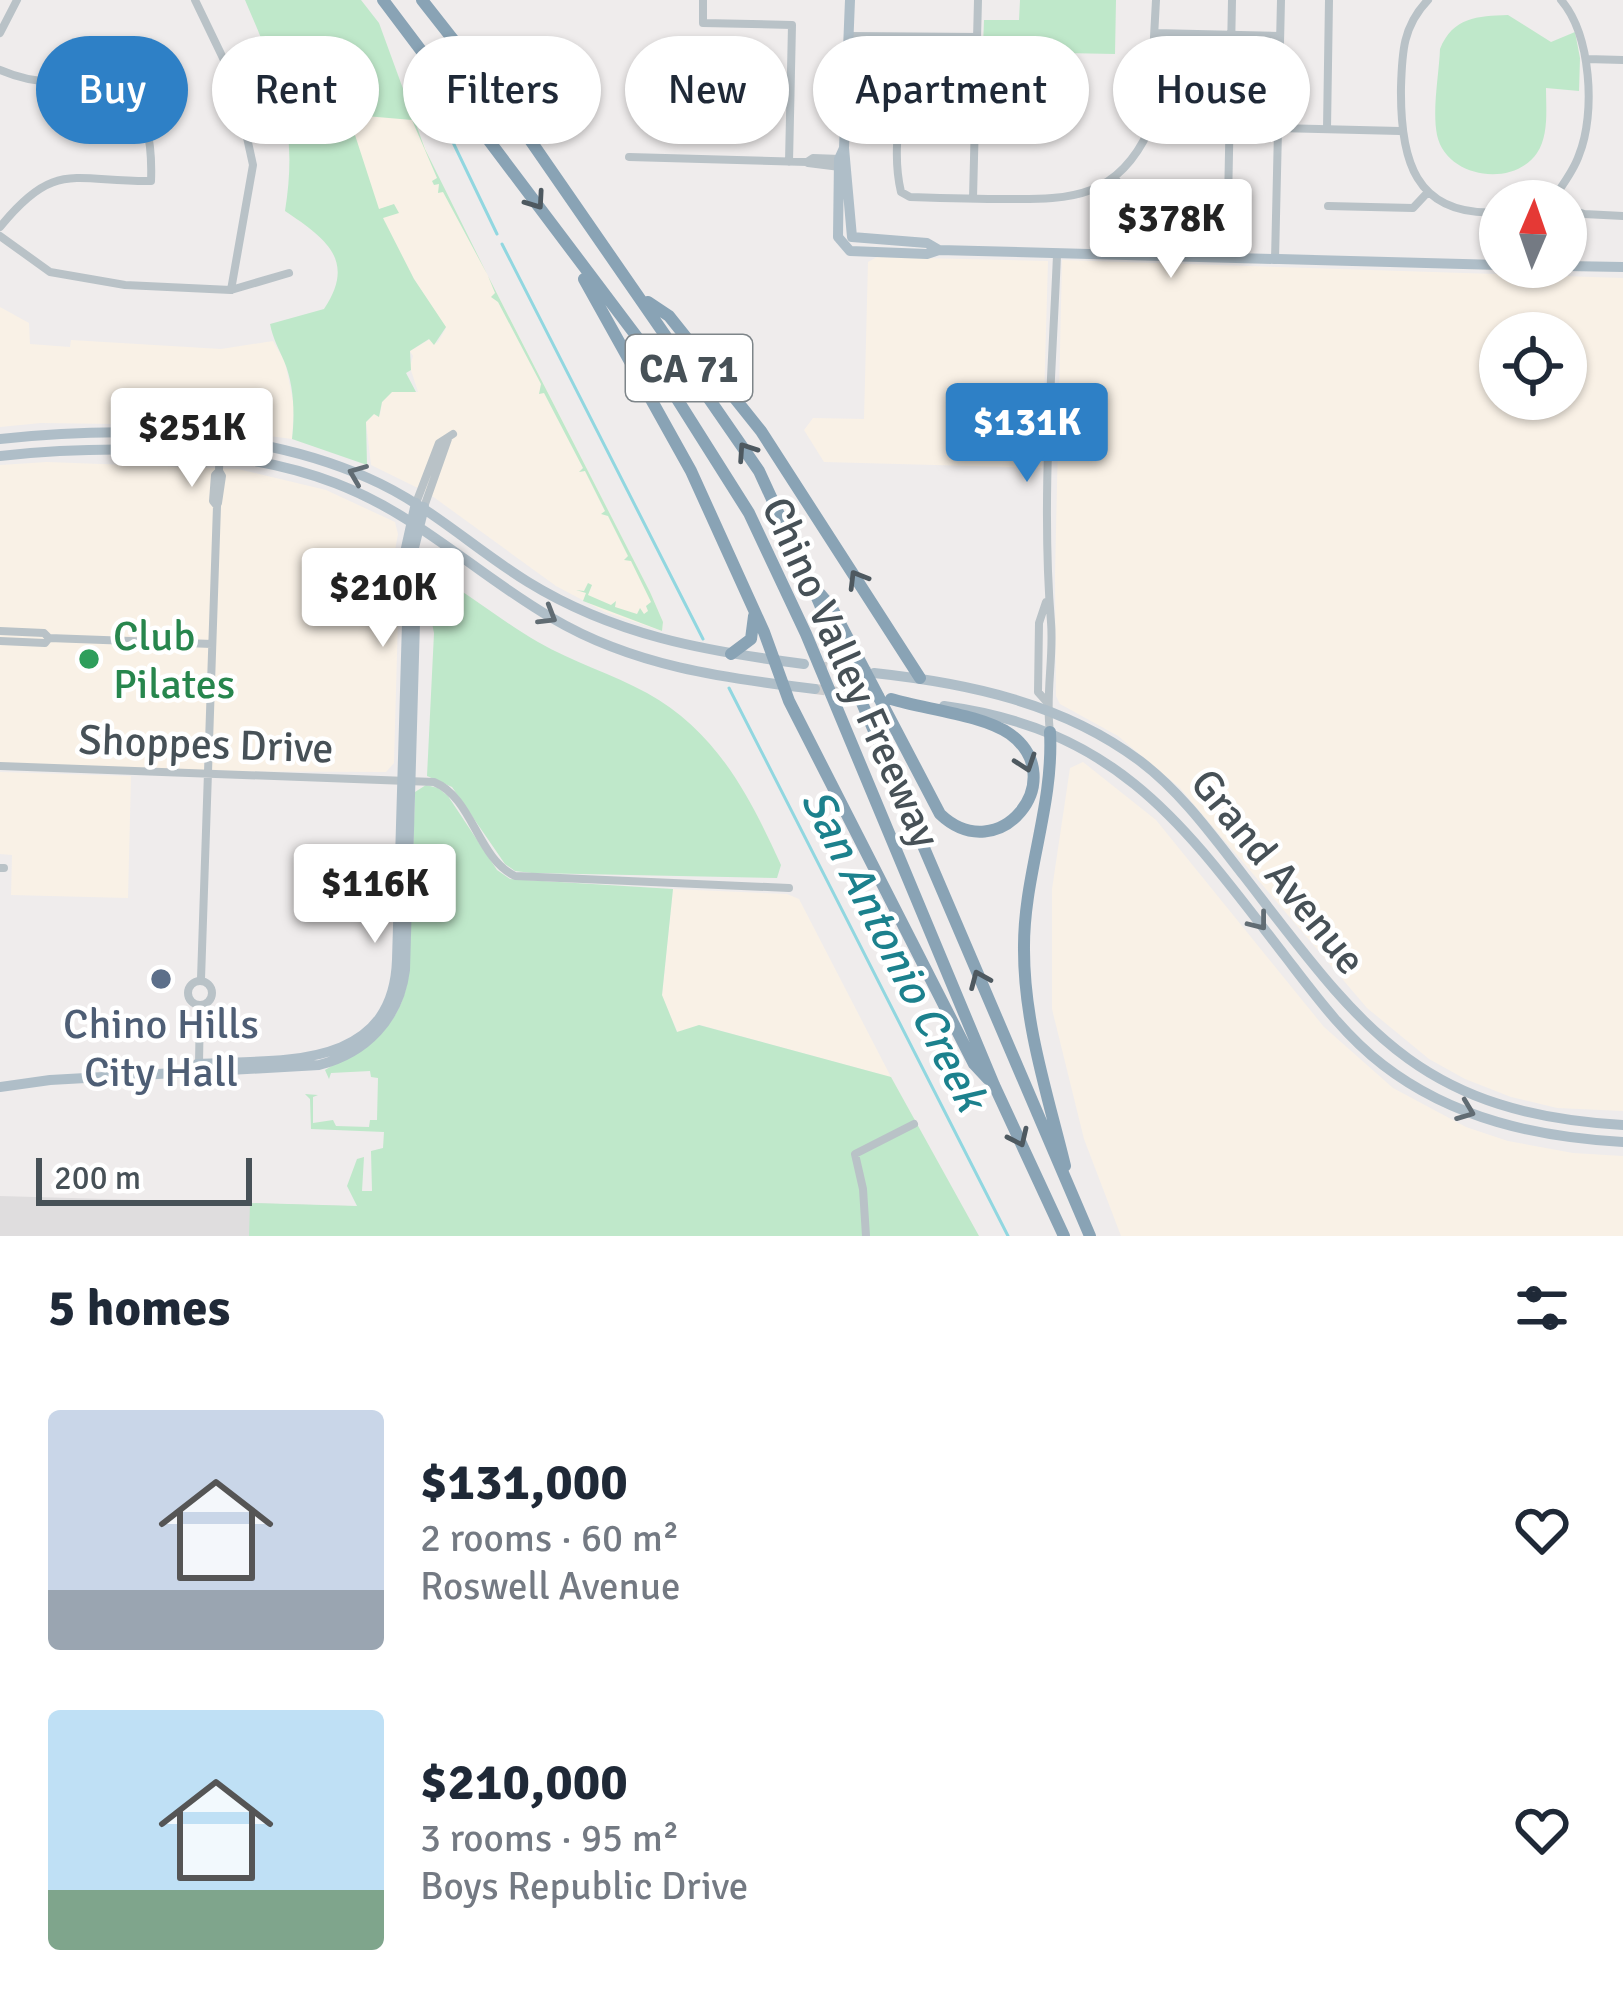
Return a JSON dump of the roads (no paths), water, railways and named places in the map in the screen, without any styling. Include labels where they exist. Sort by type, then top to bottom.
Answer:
[{"type":"highway","name":"Chino Valley Freeway","points":[[383,0],[643,345],[764,542],[994,1085],[1064,1236]]},
{"type":"highway","name":"Chino Valley Freeway","points":[[422,0],[517,121],[759,471],[838,632],[871,722],[1090,1236]]},
{"type":"highway","points":[[572,251],[576,266],[691,471],[754,609],[783,686],[974,1064],[994,1085]]},
{"type":"highway","points":[[641,297],[669,316],[761,431],[827,529],[904,660],[920,678]]},
{"type":"highway","points":[[731,655],[751,639],[754,609]]},
{"type":"highway","points":[[838,632],[929,799],[950,824],[964,830],[992,831],[1011,823],[1023,810],[1034,779],[1030,759],[1016,739],[992,726],[889,699]]},
{"type":"highway","points":[[1050,732],[1048,797],[1027,907],[1024,950],[1030,1027],[1074,1202]]},
{"type":"main road","points":[[850,0],[843,160],[846,240],[1057,255],[1479,265]]},
{"type":"main road","points":[[1587,266],[1623,267]]},
{"type":"main road","points":[[0,439],[86,434],[220,439],[333,464],[420,505],[560,601],[619,628],[685,647],[804,664]]},
{"type":"main road","points":[[0,456],[105,452],[220,456],[318,477],[415,522],[562,624],[633,655],[698,674],[815,689]]},
{"type":"main road","points":[[0,1083],[326,1063],[358,1049],[384,1024],[404,978],[406,780],[415,615],[409,568],[420,505]]},
{"type":"main road","name":"Grand Avenue","points":[[874,673],[920,678],[1047,706],[1118,746],[1170,787],[1336,993],[1396,1053],[1456,1089],[1517,1112],[1564,1122],[1623,1125]]},
{"type":"main road","name":"Grand Avenue","points":[[889,699],[994,714],[1050,732],[1115,766],[1160,804],[1208,856],[1322,1003],[1384,1066],[1448,1104],[1512,1129],[1562,1139],[1623,1142]]},
{"type":"street","points":[[0,33],[4,11],[17,0]]},
{"type":"street","points":[[195,0],[235,83],[253,165],[230,290]]},
{"type":"street","points":[[703,0],[703,23],[792,25],[789,162]]},
{"type":"street","points":[[977,36],[978,0]]},
{"type":"street","points":[[899,144],[901,192],[910,197],[1061,200],[1115,179],[1141,149],[1149,130],[1156,0]]},
{"type":"street","points":[[1115,179],[1130,196],[1149,203],[1228,204],[1232,0]]},
{"type":"street","points":[[1155,33],[1280,36],[1281,0]]},
{"type":"street","points":[[1327,129],[1329,0]]},
{"type":"street","points":[[1429,0],[1414,14],[1402,43],[1400,131],[1406,158],[1428,192],[1456,208],[1479,210]]},
{"type":"street","points":[[1561,0],[1579,25],[1587,59],[1584,140],[1567,180]]},
{"type":"street","points":[[850,35],[892,36]]},
{"type":"street","points":[[1587,59],[1623,60]]},
{"type":"street","points":[[0,70],[28,83],[87,79],[125,68],[147,118],[152,144],[151,181],[57,178],[24,197],[0,227]]},
{"type":"street","points":[[1310,129],[1400,131]]},
{"type":"street","points":[[973,199],[974,144]]},
{"type":"street","points":[[1275,260],[1277,144]]},
{"type":"street","points":[[629,157],[843,160]]},
{"type":"street","points":[[1328,206],[1413,208],[1428,192]]},
{"type":"street","points":[[1587,214],[1623,216]]},
{"type":"street","points":[[0,236],[50,272],[125,285],[230,290],[289,273]]},
{"type":"street","points":[[1050,732],[1047,706],[1038,692],[1040,622],[1047,600],[1057,255]]},
{"type":"street","points":[[201,980],[217,503],[222,476],[221,399]]},
{"type":"street","points":[[420,505],[451,436]]},
{"type":"street","points":[[0,632],[212,644]]},
{"type":"street","points":[[0,641],[45,643],[49,638]]},
{"type":"street","name":"Shoppes Drive","points":[[0,766],[406,780]]},
{"type":"street","points":[[406,780],[434,782],[448,789],[501,867],[515,876],[789,888]]},
{"type":"street","points":[[201,980],[209,984],[211,994],[200,1005],[190,993],[192,985],[201,980]]},
{"type":"street","points":[[199,1068],[200,1005]]},
{"type":"street","points":[[866,1236],[855,1154],[914,1124]]},
{"type":"waterway","name":"San Antonio Creek","points":[[454,144],[497,234]]},
{"type":"waterway","name":"San Antonio Creek","points":[[502,244],[703,639]]},
{"type":"waterway","name":"San Antonio Creek","points":[[729,688],[1008,1236]]},
{"type":"tunnel","points":[[817,666],[870,672]]},
{"type":"tunnel","points":[[815,689],[883,698]]},
{"type":"place","name":"Club Pilates","points":[[89,659]]},
{"type":"place","name":"Chino Hills City Hall","points":[[161,979]]}]
